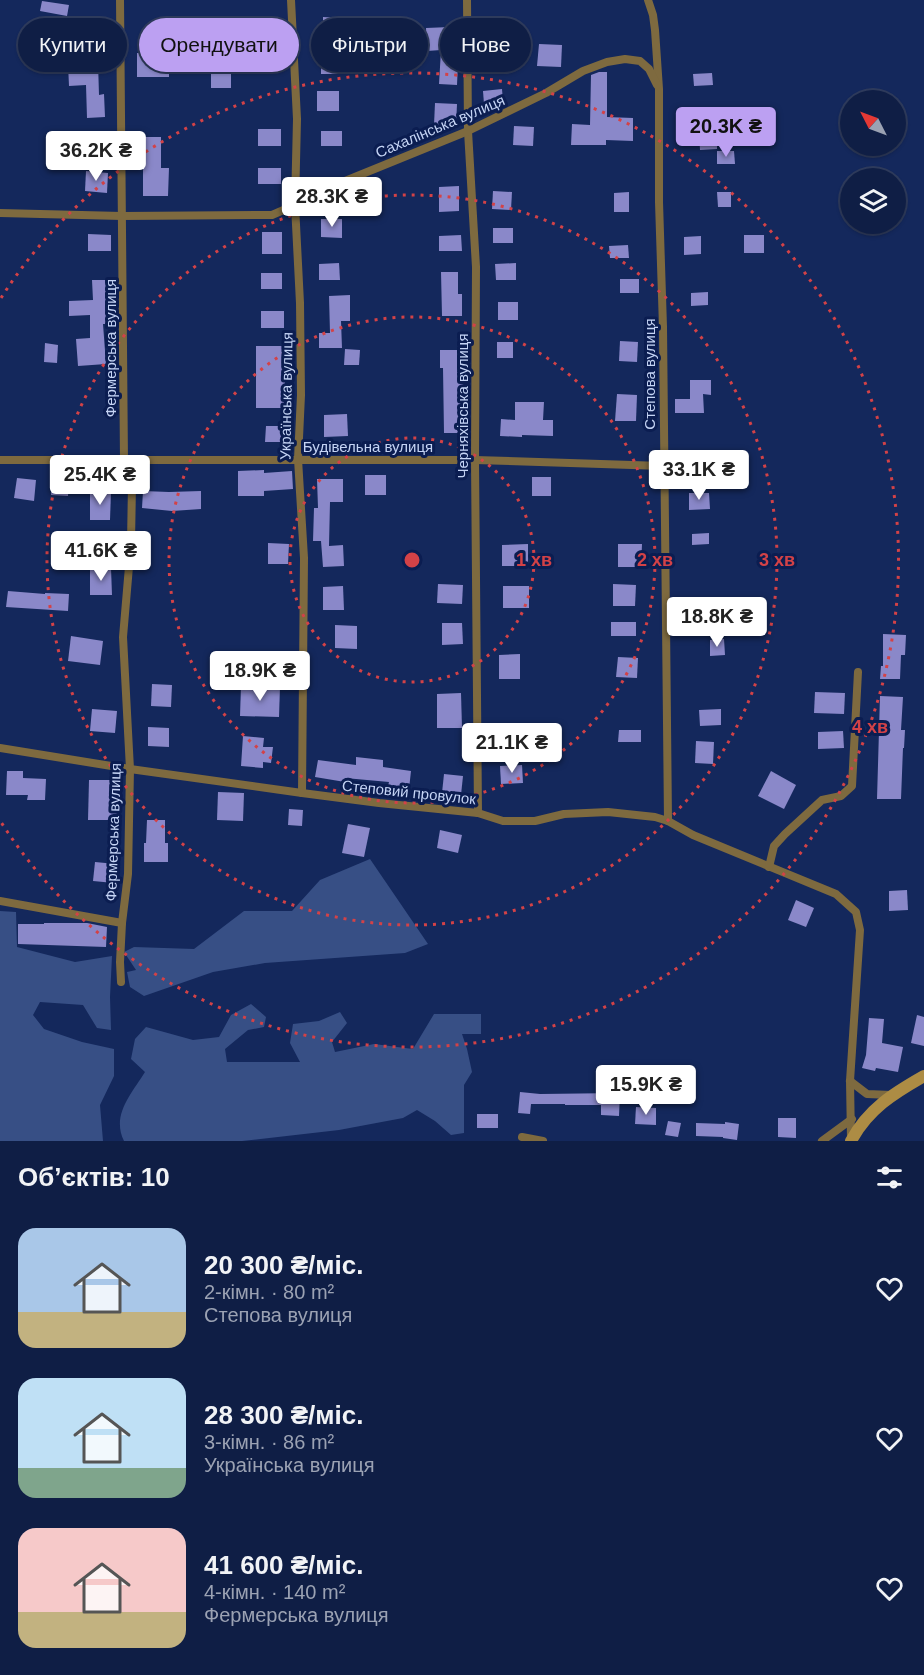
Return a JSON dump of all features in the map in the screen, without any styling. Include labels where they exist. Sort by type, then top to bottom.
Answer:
[{"type":"street","name":"Фермерська вулиця","points":[[120,0],[124,461],[132,484],[131,543],[123,637],[130,769],[128,874],[122,923],[121,982]]},
{"type":"street","name":"Українська вулиця","points":[[291,0],[297,119],[295,205],[300,303],[301,395],[298,459],[304,558],[302,793]]},
{"type":"street","name":"Черняхівська вулиця","points":[[467,0],[468,131],[476,267],[478,813]]},
{"type":"street","name":"Степова вулиця","points":[[648,0],[655,30],[659,89],[668,821]]},
{"type":"street","name":"Сахалінська вулиця","points":[[0,213],[272,216],[312,194],[468,131],[546,93],[583,71],[607,62],[625,59],[640,61],[649,69],[659,89]]},
{"type":"street","name":"Будівельна вулиця","points":[[0,460],[475,460],[663,466]]},
{"type":"street","points":[[770,867],[774,846],[785,834],[822,800],[841,796],[852,786],[858,672]]},
{"type":"street","name":"Степовий провулок","points":[[0,748],[302,793],[478,813],[503,821],[535,821],[564,814],[608,812],[655,817],[668,821],[693,835],[836,894],[856,912],[860,930],[850,1081]]},
{"type":"street","points":[[0,901],[122,923]]},
{"type":"street","points":[[851,1140],[870,1114],[891,1095],[924,1076]]},
{"type":"street","points":[[850,1081],[867,1094],[891,1095]]},
{"type":"street","points":[[850,1081],[851,1140]]},
{"type":"street","points":[[822,1141],[852,1119]]},
{"type":"street","points":[[522,1137],[543,1141]]},
{"type":"shaded area","points":[[370,859],[428,944],[405,953],[265,963],[213,972],[144,996],[130,987],[127,972],[136,970],[124,952],[134,947],[194,949],[244,911],[292,911],[320,880]]},
{"type":"shaded area","points":[[0,911],[16,912],[17,947],[75,962],[112,956],[111,1030],[97,1028],[83,1005],[40,1002],[33,1015],[44,1029],[82,1042],[114,1049],[114,1076],[100,1105],[103,1141],[0,1141]]},
{"type":"shaded area","points":[[251,1004],[266,1017],[264,1027],[248,1030],[225,1049],[227,1062],[300,1062],[290,1043],[293,1024],[319,1021],[340,1012],[347,1023],[332,1042],[335,1052],[374,1044],[413,1049],[434,1014],[481,1014],[481,1034],[462,1034],[472,1072],[464,1085],[464,1133],[451,1135],[435,1121],[417,1110],[403,1118],[339,1130],[242,1141],[124,1141],[120,1122],[122,1113],[129,1096],[145,1072],[131,1059],[135,1039],[146,1027],[193,1040],[219,1037],[231,1015]]},
{"type":"building","points":[[42,1],[69,5],[67,16],[40,11]]},
{"type":"building","points":[[440,27],[440,50],[428,51],[428,28]]},
{"type":"building","points":[[539,44],[562,45],[561,67],[537,66]]},
{"type":"building","points":[[137,53],[139,53],[139,72],[169,72],[169,77],[137,77]]},
{"type":"building","points":[[440,67],[440,72],[458,72],[457,85],[439,84]]},
{"type":"building","points":[[68,72],[98,72],[99,95],[104,94],[105,117],[87,118],[86,85],[69,86]]},
{"type":"building","points":[[211,72],[231,72],[231,88],[211,88]]},
{"type":"building","points":[[321,72],[342,72],[342,74],[321,74]]},
{"type":"building","points":[[607,72],[607,117],[633,118],[633,141],[606,140],[606,145],[571,145],[572,124],[590,125],[591,75]]},
{"type":"building","points":[[712,73],[713,85],[694,86],[693,74]]},
{"type":"building","points":[[502,89],[503,102],[484,104],[483,91]]},
{"type":"building","points":[[317,91],[339,91],[339,111],[317,111]]},
{"type":"building","points":[[435,103],[457,104],[456,126],[434,125]]},
{"type":"building","points":[[689,124],[712,124],[713,138],[717,138],[717,149],[700,150],[699,133],[690,133]]},
{"type":"building","points":[[514,126],[534,127],[533,146],[513,145]]},
{"type":"building","points":[[258,129],[281,129],[281,146],[258,146]]},
{"type":"building","points":[[321,131],[342,131],[342,146],[321,146]]},
{"type":"building","points":[[141,137],[161,137],[161,168],[169,168],[168,196],[143,196]]},
{"type":"building","points":[[717,151],[734,151],[735,164],[717,164]]},
{"type":"building","points":[[258,168],[281,168],[281,184],[258,184]]},
{"type":"building","points":[[86,171],[108,173],[107,193],[85,191]]},
{"type":"building","points":[[459,186],[459,211],[439,212],[439,187]]},
{"type":"building","points":[[348,188],[379,188],[378,212],[348,211]]},
{"type":"building","points":[[493,191],[512,192],[511,210],[492,209]]},
{"type":"building","points":[[629,192],[629,212],[614,212],[614,193]]},
{"type":"building","points":[[717,192],[731,192],[731,207],[718,207]]},
{"type":"building","points":[[321,219],[342,219],[342,238],[321,237]]},
{"type":"building","points":[[493,228],[513,228],[513,243],[493,243]]},
{"type":"building","points":[[262,232],[282,232],[282,254],[262,254]]},
{"type":"building","points":[[88,234],[111,235],[111,251],[88,251]]},
{"type":"building","points":[[461,235],[462,251],[439,251],[439,236]]},
{"type":"building","points":[[744,235],[764,235],[764,253],[744,253]]},
{"type":"building","points":[[701,236],[701,254],[684,255],[684,237]]},
{"type":"building","points":[[628,245],[629,258],[610,258],[609,246]]},
{"type":"building","points":[[339,263],[340,280],[319,280],[319,264]]},
{"type":"building","points":[[516,263],[516,280],[496,280],[495,264]]},
{"type":"building","points":[[441,272],[458,272],[458,294],[462,294],[462,316],[442,316]]},
{"type":"building","points":[[261,273],[282,273],[282,289],[261,289]]},
{"type":"building","points":[[620,279],[639,279],[639,293],[620,293]]},
{"type":"building","points":[[92,280],[112,280],[112,295],[106,295],[107,324],[103,324],[106,364],[78,366],[76,339],[90,338],[90,315],[69,316],[69,301],[93,300]]},
{"type":"building","points":[[708,292],[708,305],[691,306],[691,293]]},
{"type":"building","points":[[350,295],[350,321],[341,321],[342,348],[319,348],[319,333],[330,333],[329,296]]},
{"type":"building","points":[[498,302],[518,302],[518,320],[498,320]]},
{"type":"building","points":[[261,311],[284,311],[284,328],[261,328]]},
{"type":"building","points":[[620,341],[638,342],[637,362],[619,361]]},
{"type":"building","points":[[497,342],[513,342],[513,358],[497,358]]},
{"type":"building","points":[[45,343],[58,345],[57,363],[44,362]]},
{"type":"building","points":[[256,346],[288,346],[287,370],[285,370],[285,408],[256,408]]},
{"type":"building","points":[[345,349],[360,350],[359,365],[344,365]]},
{"type":"building","points":[[440,350],[457,350],[457,372],[463,372],[464,433],[444,433],[443,368],[440,368]]},
{"type":"building","points":[[690,380],[711,380],[711,395],[703,394],[704,413],[675,413],[675,399],[690,399]]},
{"type":"building","points":[[617,394],[637,395],[636,421],[615,421]]},
{"type":"building","points":[[515,402],[544,402],[543,420],[553,420],[553,436],[500,436],[501,419],[515,420]]},
{"type":"building","points":[[347,414],[348,436],[324,437],[324,415]]},
{"type":"building","points":[[266,426],[284,426],[284,442],[265,442]]},
{"type":"building","points":[[264,470],[264,473],[292,471],[293,489],[264,491],[264,496],[238,496],[238,471]]},
{"type":"building","points":[[365,475],[386,475],[386,495],[365,495]]},
{"type":"building","points":[[532,477],[551,477],[551,496],[532,496]]},
{"type":"building","points":[[17,478],[36,480],[34,501],[14,498]]},
{"type":"building","points":[[52,479],[69,479],[68,496],[51,495]]},
{"type":"building","points":[[317,479],[343,479],[343,502],[330,502],[329,546],[343,545],[344,566],[323,567],[321,541],[313,541],[314,508],[318,508]]},
{"type":"building","points":[[90,491],[111,492],[110,520],[90,520]]},
{"type":"building","points":[[143,491],[201,491],[201,509],[172,511],[142,508]]},
{"type":"building","points":[[689,493],[709,493],[710,509],[689,510]]},
{"type":"building","points":[[709,533],[709,544],[692,545],[692,534]]},
{"type":"building","points":[[268,543],[289,544],[288,564],[268,564]]},
{"type":"building","points":[[528,544],[528,566],[502,566],[502,545]]},
{"type":"building","points":[[618,544],[642,544],[641,567],[618,567]]},
{"type":"building","points":[[90,568],[111,568],[112,595],[90,595]]},
{"type":"building","points":[[438,584],[463,585],[462,604],[437,603]]},
{"type":"building","points":[[613,584],[636,585],[635,606],[613,606]]},
{"type":"building","points":[[343,586],[344,610],[323,610],[323,587]]},
{"type":"building","points":[[503,586],[529,586],[529,608],[503,608]]},
{"type":"building","points":[[8,591],[69,594],[68,611],[6,607]]},
{"type":"building","points":[[611,622],[636,622],[636,636],[611,636]]},
{"type":"building","points":[[442,623],[462,623],[463,644],[442,645]]},
{"type":"building","points":[[335,625],[357,626],[357,649],[335,648]]},
{"type":"building","points":[[883,634],[906,635],[905,655],[901,655],[900,679],[880,679],[881,666],[883,666]]},
{"type":"building","points":[[71,636],[103,641],[100,665],[68,661]]},
{"type":"building","points":[[724,639],[725,655],[710,656],[710,640]]},
{"type":"building","points":[[520,654],[520,679],[499,679],[499,655]]},
{"type":"building","points":[[618,657],[638,658],[637,678],[616,677]]},
{"type":"building","points":[[152,684],[172,685],[171,707],[151,706]]},
{"type":"building","points":[[241,686],[280,687],[279,717],[240,716]]},
{"type":"building","points":[[815,692],[845,693],[844,714],[814,713]]},
{"type":"building","points":[[461,693],[462,728],[437,728],[437,694]]},
{"type":"building","points":[[880,696],[903,697],[901,730],[905,730],[901,799],[877,799]]},
{"type":"building","points":[[92,709],[117,711],[115,733],[90,731]]},
{"type":"building","points":[[721,709],[721,725],[700,726],[699,710]]},
{"type":"building","points":[[148,727],[169,728],[169,747],[148,746]]},
{"type":"building","points":[[619,730],[641,730],[641,742],[618,742]]},
{"type":"building","points":[[843,731],[844,748],[818,749],[818,732]]},
{"type":"building","points":[[243,736],[264,738],[263,747],[273,747],[271,763],[263,762],[263,768],[241,766]]},
{"type":"building","points":[[696,741],[714,742],[713,764],[695,763]]},
{"type":"building","points":[[356,757],[383,760],[383,767],[411,771],[409,789],[388,786],[389,782],[345,778],[345,782],[315,777],[318,760],[356,765]]},
{"type":"building","points":[[522,765],[523,783],[501,784],[500,766]]},
{"type":"building","points":[[7,771],[23,771],[23,778],[46,779],[45,800],[27,800],[28,795],[6,795]]},
{"type":"building","points":[[771,771],[796,785],[784,809],[758,796]]},
{"type":"building","points":[[444,774],[463,776],[461,795],[442,793]]},
{"type":"building","points":[[89,780],[119,780],[119,820],[88,820]]},
{"type":"building","points":[[218,792],[244,793],[243,821],[217,820]]},
{"type":"building","points":[[289,809],[303,810],[302,826],[288,825]]},
{"type":"building","points":[[147,820],[165,820],[168,862],[144,862]]},
{"type":"building","points":[[348,824],[370,828],[364,857],[342,853]]},
{"type":"building","points":[[440,830],[462,835],[458,853],[437,848]]},
{"type":"building","points":[[95,862],[116,864],[114,883],[93,881]]},
{"type":"building","points":[[907,890],[908,910],[889,911],[889,891]]},
{"type":"building","points":[[796,900],[814,908],[806,927],[788,920]]},
{"type":"building","points":[[87,923],[107,927],[106,947],[18,944],[18,924]]},
{"type":"building","points":[[917,1015],[924,1017],[924,1046],[911,1043]]},
{"type":"building","points":[[869,1018],[884,1019],[882,1043],[903,1047],[898,1072],[862,1068],[866,1055]]},
{"type":"building","points":[[520,1092],[620,1093],[619,1116],[601,1115],[601,1105],[531,1104],[530,1114],[518,1113]]},
{"type":"building","points":[[636,1107],[656,1108],[656,1125],[635,1124]]},
{"type":"building","points":[[477,1114],[498,1114],[498,1128],[477,1128]]},
{"type":"building","points":[[778,1118],[796,1118],[796,1138],[778,1137]]},
{"type":"building","points":[[668,1121],[681,1123],[678,1137],[665,1135]]},
{"type":"building","points":[[725,1122],[739,1124],[737,1140],[696,1136],[696,1123],[725,1124]]}]
